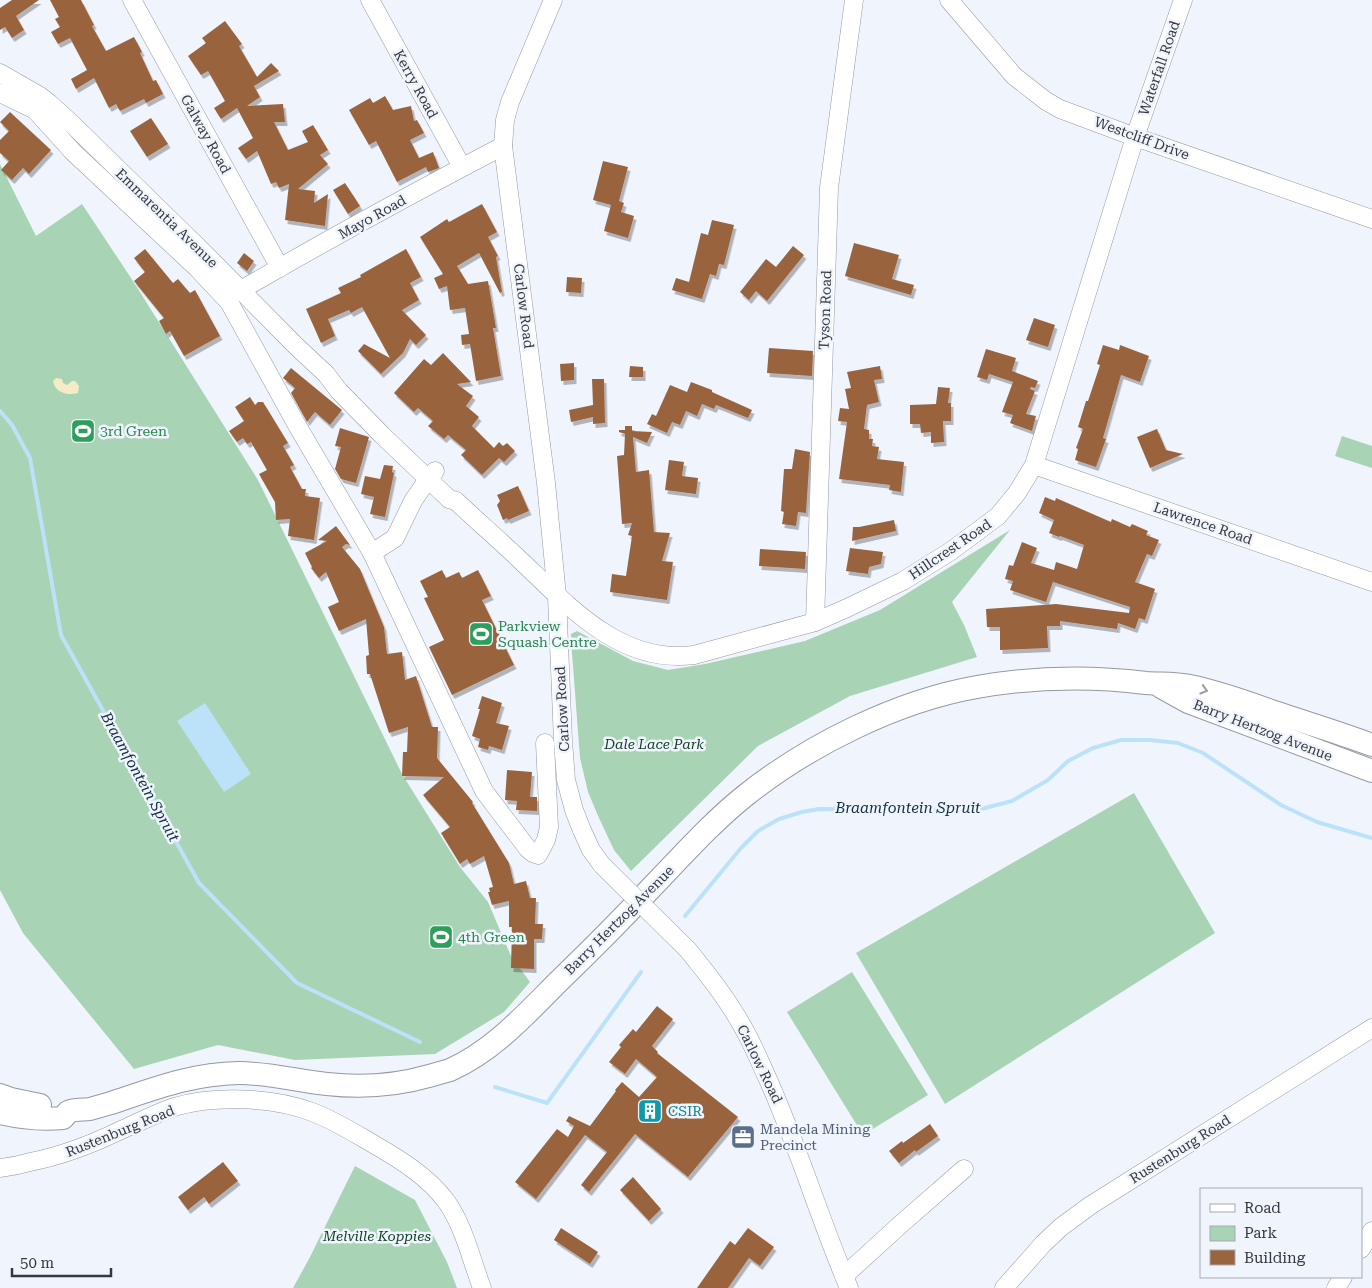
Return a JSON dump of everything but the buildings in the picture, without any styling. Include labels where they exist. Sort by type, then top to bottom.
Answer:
[{"type":"main road","name":"Barry Hertzog Avenue","points":[[0,1113],[26,1118],[64,1118],[69,1112],[100,1106],[159,1086],[206,1075],[256,1074],[326,1084],[385,1086],[449,1070],[492,1044],[527,1013],[726,812],[771,776],[821,745],[856,727],[917,703],[974,687],[1061,678],[1117,679],[1156,684],[1178,684],[1230,697],[1372,745]]},
{"type":"main road","name":"Barry Hertzog Avenue","points":[[1156,684],[1188,702],[1372,771]]},
{"type":"main road","name":"Barry Hertzog Avenue","points":[[0,1095],[24,1103],[63,1106],[69,1112]]},
{"type":"street","name":"Galway Road","points":[[132,0],[280,268]]},
{"type":"street","name":"Kerry Road","points":[[370,0],[462,167]]},
{"type":"street","name":"Carlow Road","points":[[553,0],[510,102],[505,120],[503,146],[546,483],[557,596],[566,780],[574,810],[591,850],[602,864],[688,950],[714,983],[745,1031],[782,1109],[847,1282]]},
{"type":"street","name":"Tyson Road","points":[[815,622],[829,188],[854,0]]},
{"type":"street","name":"Westcliff Drive","points":[[949,0],[1014,76],[1032,91],[1060,109],[1372,219]]},
{"type":"street","name":"Waterfall Road","points":[[1135,137],[1183,0]]},
{"type":"street","name":"Emmarentia Avenue","points":[[0,73],[30,89],[49,103],[326,374],[345,398],[382,435],[431,475],[449,498],[456,501],[557,596]]},
{"type":"street","points":[[0,93],[35,110],[73,152],[197,268],[229,302],[298,427],[372,553],[484,791],[532,854],[538,855],[546,840],[549,827],[545,743]]},
{"type":"street","name":"Hillcrest Road","points":[[557,596],[576,613],[603,632],[643,651],[666,656],[682,657],[694,655],[815,622],[846,608],[903,581],[951,551],[998,516],[1017,493],[1034,465],[1135,137]]},
{"type":"street","name":"Mayo Road","points":[[241,290],[503,146]]},
{"type":"street","name":"Lawrence Road","points":[[1034,465],[1372,582]]},
{"type":"street","points":[[372,553],[394,538],[413,502],[431,475]]},
{"type":"street","name":"Rustenburg Road","points":[[1004,1288],[1043,1244],[1091,1205],[1372,1028]]},
{"type":"street","name":"Rustenburg Road","points":[[0,1168],[54,1157],[82,1148],[157,1114],[193,1102],[235,1099],[274,1103],[310,1111],[338,1124],[396,1157],[430,1184],[445,1200],[452,1211],[482,1288]]},
{"type":"street","points":[[847,1282],[901,1224],[964,1169]]},
{"type":"street","points":[[1362,1247],[1372,1231]]},
{"type":"green space","points":[[0,164],[36,236],[82,204],[133,281],[258,480],[402,774],[460,867],[488,902],[511,956],[530,982],[504,1012],[435,1054],[295,1060],[218,1045],[134,1069],[23,933],[0,890]]},
{"type":"green space","points":[[1342,436],[1372,446],[1372,468],[1335,456]]},
{"type":"green space","name":"Dale Lace Park","points":[[1010,530],[952,602],[977,657],[850,696],[758,746],[631,871],[614,850],[588,792],[580,758],[571,634],[577,631],[633,661],[668,670],[705,664],[805,641],[880,610]]},
{"type":"green space","points":[[1134,793],[1215,933],[945,1104],[856,953]]},
{"type":"green space","points":[[852,972],[928,1095],[863,1135],[787,1012]]},
{"type":"green space","name":"Melville Koppies","points":[[355,1166],[415,1200],[447,1262],[457,1288],[293,1288]]},
{"type":"sand","points":[[56,378],[62,379],[63,383],[67,385],[75,381],[79,386],[78,393],[66,394],[59,391],[53,381]]},
{"type":"water","points":[[205,703],[251,774],[224,792],[177,721]]},
{"type":"waterway","name":"Braamfontein Spruit","points":[[0,411],[12,425],[30,458],[61,635],[199,883],[297,983],[420,1042]]},
{"type":"waterway","name":"Braamfontein Spruit","points":[[685,916],[741,848],[758,831],[779,819],[819,809],[977,810],[1012,801],[1048,780],[1068,761],[1093,748],[1121,740],[1150,740],[1178,743],[1203,753],[1281,805],[1317,822],[1372,838]]},
{"type":"waterway","name":"Braamfontein Spruit","points":[[495,1087],[547,1103],[641,972]]},
{"type":"place","name":"3rd Green","points":[[83,431]]},
{"type":"place","name":"Parkview Squash Centre","points":[[481,634]]},
{"type":"place","name":"4th Green","points":[[441,937]]},
{"type":"place","name":"CSIR","points":[[650,1111]]},
{"type":"place","name":"Mandela Mining Precinct","points":[[743,1137]]}]
